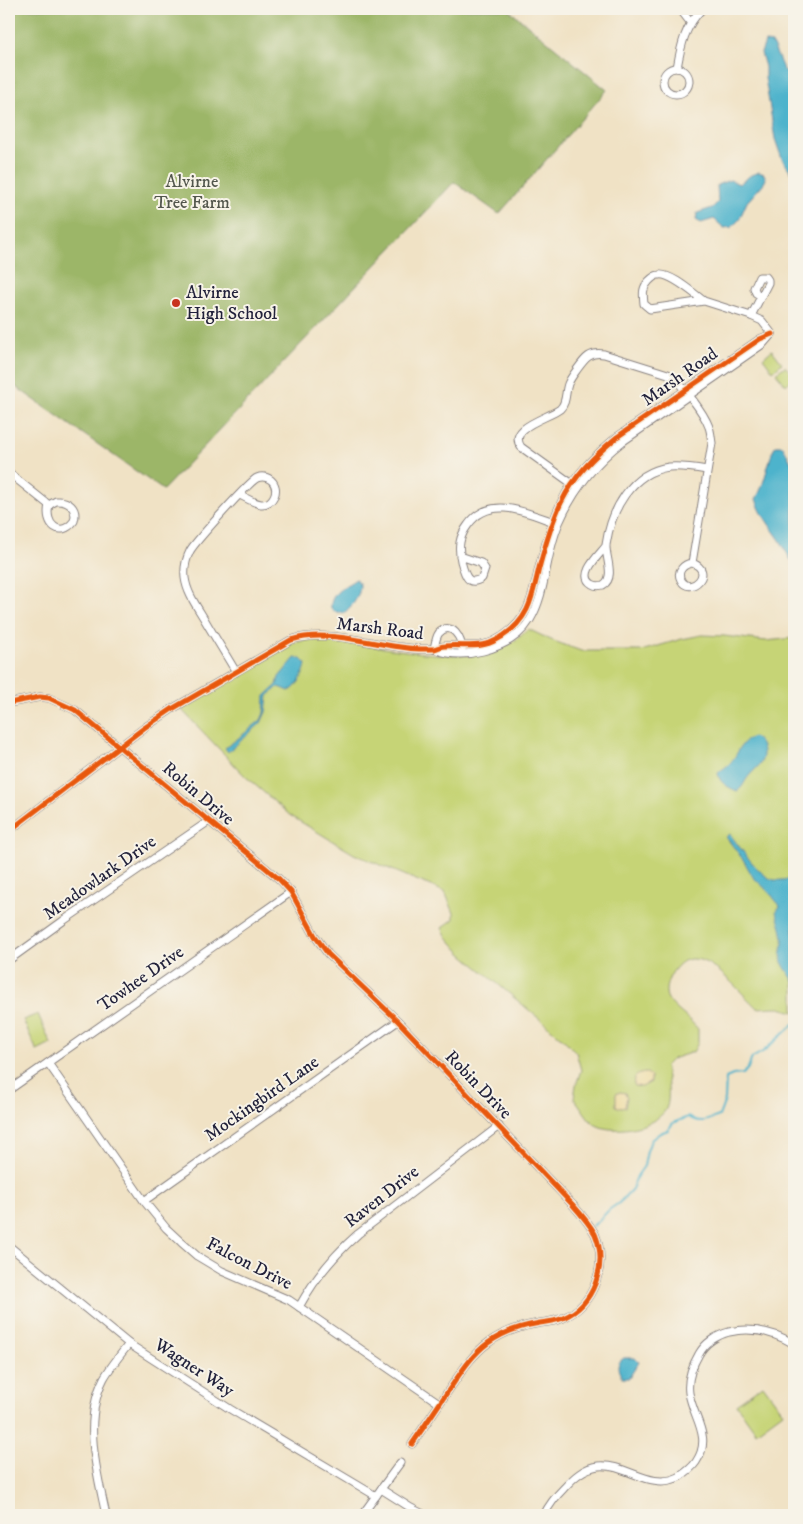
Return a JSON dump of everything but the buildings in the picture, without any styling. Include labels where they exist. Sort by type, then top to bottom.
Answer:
[{"type":"street","points":[[680,9],[690,22]]},
{"type":"street","points":[[677,68],[680,46],[690,22],[702,9]]},
{"type":"street","points":[[704,301],[652,310],[644,304],[643,290],[653,277],[665,275],[704,301],[751,316],[761,296]]},
{"type":"street","name":"Marsh Road","points":[[9,831],[144,728],[172,709],[291,640],[307,636],[329,636],[417,649],[434,649],[444,646],[462,650],[488,644],[508,633],[522,620],[527,612],[539,568],[556,523],[575,486],[610,451],[760,339],[772,334],[762,321],[751,316]]},
{"type":"street","points":[[575,486],[527,452],[519,444],[518,436],[520,433],[527,426],[560,409],[564,403],[568,383],[587,357],[593,354],[600,353],[668,374],[678,381],[687,393],[706,420],[711,435],[712,443],[692,563]]},
{"type":"street","points":[[606,546],[587,570],[588,581],[594,586],[605,583],[609,577],[606,546],[613,522],[624,496],[636,482],[651,472],[669,467],[707,470]]},
{"type":"street","points":[[9,473],[49,505]]},
{"type":"street","points":[[236,672],[190,594],[185,577],[185,569],[193,546],[240,495],[253,481],[261,477],[269,479],[275,486],[273,498],[266,504],[257,503],[240,495]]},
{"type":"street","points":[[56,501],[70,504],[75,512],[74,521],[67,528],[54,527],[48,520],[49,505],[56,501]]},
{"type":"street","points":[[460,556],[459,544],[464,530],[474,518],[487,510],[509,508],[556,523]]},
{"type":"street","points":[[434,649],[438,635],[448,629],[456,632],[460,639],[462,650]]},
{"type":"street","name":"Robin Drive","points":[[9,703],[49,698],[75,710],[279,879],[291,892],[315,936],[328,954],[398,1020],[586,1220],[594,1233],[600,1262],[598,1276],[585,1302],[568,1316],[555,1321],[512,1330],[486,1344],[470,1360],[412,1444]]},
{"type":"street","name":"Meadowlark Drive","points":[[9,960],[209,820]]},
{"type":"street","name":"Towhee Drive","points":[[9,1090],[291,892]]},
{"type":"street","name":"Mockingbird Lane","points":[[144,1201],[398,1020]]},
{"type":"street","name":"Falcon Drive","points":[[48,1063],[144,1201],[171,1233],[209,1264],[299,1307],[440,1404]]},
{"type":"street","name":"Raven Drive","points":[[299,1307],[314,1282],[342,1248],[499,1126]]},
{"type":"street","name":"Wagner Way","points":[[9,1246],[129,1344],[230,1409],[376,1496]]},
{"type":"street","points":[[544,1515],[551,1502],[571,1480],[582,1471],[596,1466],[611,1466],[646,1479],[660,1481],[681,1476],[693,1466],[700,1454],[703,1440],[701,1426],[689,1392],[689,1376],[701,1350],[712,1340],[725,1333],[739,1330],[754,1330],[782,1337],[794,1344]]},
{"type":"street","points":[[106,1515],[93,1444],[93,1421],[99,1391],[104,1379],[129,1344]]},
{"type":"street","points":[[362,1515],[400,1463]]},
{"type":"street","points":[[381,1489],[425,1515]]},
{"type":"green space","name":"Alvirne Tree Farm","points":[[9,9],[508,9],[607,90],[499,214],[454,182],[163,490],[9,382]]},
{"type":"green space","points":[[772,350],[782,363],[773,371],[763,358]]},
{"type":"green space","points":[[785,366],[794,377],[786,385],[776,373]]},
{"type":"green space","points":[[528,629],[581,651],[641,651],[702,635],[766,641],[794,638],[794,1012],[776,1007],[757,1008],[725,976],[711,965],[696,959],[688,959],[681,963],[673,971],[667,983],[666,994],[673,1006],[698,1029],[698,1043],[693,1052],[672,1059],[665,1066],[668,1093],[666,1109],[661,1116],[653,1121],[632,1128],[610,1129],[600,1127],[589,1118],[574,1098],[581,1070],[576,1052],[561,1037],[461,953],[447,937],[442,928],[454,919],[454,913],[445,892],[354,854],[291,816],[246,777],[180,708],[283,647],[293,643],[328,640],[421,653],[474,655],[486,654],[506,646]]},
{"type":"green space","points":[[38,1014],[51,1044],[37,1051],[23,1020]]},
{"type":"green space","points":[[763,1385],[783,1412],[756,1432],[736,1404]]},
{"type":"sand","points":[[647,1073],[651,1076],[651,1082],[642,1087],[635,1086],[634,1078]]},
{"type":"sand","points":[[620,1092],[625,1093],[627,1097],[625,1107],[621,1108],[616,1106],[616,1094]]},
{"type":"water","points":[[765,42],[772,43],[783,69],[791,76],[790,84],[794,98],[794,176],[782,159],[775,139],[765,78],[765,67],[761,53]]},
{"type":"water","points":[[759,172],[764,174],[766,179],[747,202],[739,220],[732,227],[724,228],[714,219],[701,223],[696,220],[697,213],[712,208],[718,202],[717,185],[730,180],[739,184],[751,175]]},
{"type":"water","points":[[775,446],[783,446],[794,468],[794,564],[763,516],[756,499]]},
{"type":"water","points":[[356,579],[360,584],[359,593],[355,600],[344,613],[335,612],[331,608],[331,603],[335,594]]},
{"type":"water","points":[[295,658],[301,659],[306,664],[298,684],[289,691],[278,687],[268,696],[266,712],[261,723],[228,752],[225,748],[261,720],[264,713],[265,696],[277,685],[279,677]]},
{"type":"water","points":[[753,737],[761,745],[763,752],[762,760],[737,791],[722,782],[718,773],[734,759],[745,741]]},
{"type":"water","points":[[730,834],[763,874],[774,880],[794,879],[794,982],[781,959],[783,938],[776,912],[780,906],[753,877],[726,837]]},
{"type":"water","points":[[624,1358],[635,1358],[639,1362],[629,1378],[622,1378],[619,1370],[618,1365]]},
{"type":"waterway","points":[[593,1226],[632,1189],[637,1176],[644,1166],[651,1140],[668,1130],[673,1123],[688,1117],[704,1121],[719,1116],[725,1100],[726,1078],[743,1074],[752,1058],[764,1051],[794,1024]]},
{"type":"cycle path","points":[[9,831],[144,728],[172,709],[291,640],[306,637],[338,637],[403,648],[434,649],[442,646],[481,645],[490,643],[503,636],[519,622],[528,606],[557,511],[566,493],[585,467],[617,437],[760,339],[772,334]]},
{"type":"cycle path","points":[[9,703],[40,697],[49,698],[75,710],[279,879],[291,892],[315,936],[328,954],[398,1021],[572,1204],[595,1234],[599,1246],[599,1271],[596,1283],[583,1304],[563,1318],[512,1330],[483,1347],[465,1367],[412,1444]]},
{"type":"place","name":"Alvirne High School","points":[[176,303]]}]
